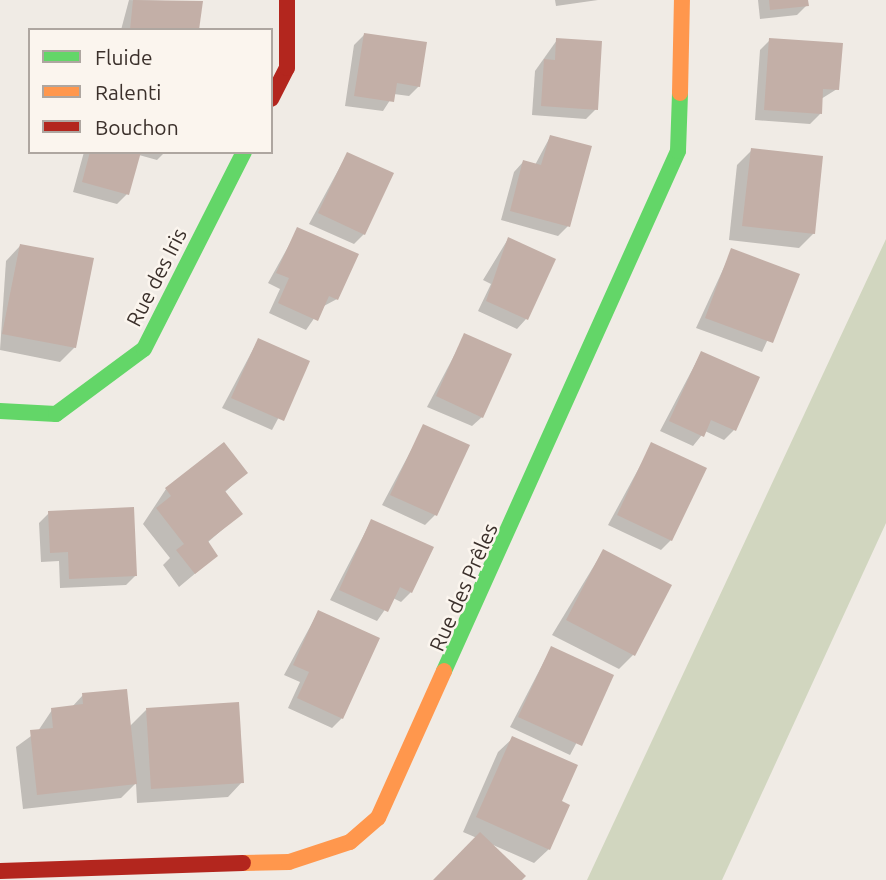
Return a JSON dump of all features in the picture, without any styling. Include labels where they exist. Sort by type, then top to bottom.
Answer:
[{"type":"street","points":[[273,95],[287,68],[287,0]]},
{"type":"street","name":"Rue des Prêles","points":[[0,872],[289,862],[349,842],[379,818],[678,151],[682,0]]},
{"type":"street","name":"Rue des Iris","points":[[0,411],[56,414],[144,349],[243,154]]},
{"type":"green space","points":[[886,239],[886,523],[722,880],[587,880]]},
{"type":"building","points":[[133,0],[203,1],[199,28],[130,28]]},
{"type":"building","points":[[769,0],[808,0],[809,6],[770,10]]},
{"type":"building","points":[[364,33],[427,42],[420,87],[397,83],[394,102],[354,96]]},
{"type":"building","points":[[556,38],[602,41],[598,110],[541,106],[544,59],[555,60]]},
{"type":"building","points":[[769,38],[843,43],[839,90],[823,89],[822,114],[764,110]]},
{"type":"building","points":[[550,135],[592,146],[570,227],[510,211],[523,160],[541,165]]},
{"type":"building","points":[[751,148],[823,156],[815,234],[742,226]]},
{"type":"building","points":[[347,152],[394,173],[365,235],[318,213]]},
{"type":"building","points":[[89,154],[140,154],[129,195],[82,182]]},
{"type":"building","points":[[297,227],[359,254],[338,300],[329,296],[318,321],[278,303],[289,278],[276,273]]},
{"type":"building","points":[[508,237],[556,259],[528,320],[486,301]]},
{"type":"building","points":[[20,244],[94,258],[76,348],[2,334]]},
{"type":"building","points":[[731,248],[800,274],[773,343],[705,318]]},
{"type":"building","points":[[464,333],[512,354],[483,418],[436,396]]},
{"type":"building","points":[[258,338],[310,361],[284,421],[231,398]]},
{"type":"building","points":[[701,351],[760,377],[736,431],[711,420],[704,437],[669,421]]},
{"type":"building","points":[[423,424],[470,445],[437,516],[390,495]]},
{"type":"building","points":[[224,442],[248,473],[225,491],[243,514],[208,541],[218,556],[195,574],[176,550],[184,544],[156,508],[171,496],[165,488]]},
{"type":"building","points":[[651,442],[707,468],[672,541],[617,515]]},
{"type":"building","points":[[134,507],[137,576],[69,579],[68,552],[50,553],[48,511]]},
{"type":"building","points":[[371,519],[434,547],[412,593],[400,587],[388,612],[339,590]]},
{"type":"building","points":[[603,549],[672,585],[635,656],[566,620]]},
{"type":"building","points":[[318,610],[380,638],[343,719],[297,698],[309,672],[293,665]]},
{"type":"building","points":[[551,646],[614,675],[582,746],[518,717]]},
{"type":"building","points":[[127,689],[137,784],[37,795],[30,730],[53,728],[51,708],[83,704],[82,693]]},
{"type":"building","points":[[239,702],[244,783],[151,789],[146,708]]},
{"type":"building","points":[[512,736],[578,765],[562,801],[570,805],[550,850],[476,817]]},
{"type":"building","points":[[480,832],[526,876],[522,880],[433,880]]},
{"type":"traffic: fast","points":[[444,671],[678,151],[680,93]]},
{"type":"traffic: fast","points":[[0,411],[56,414],[144,349],[243,154]]},
{"type":"traffic: slow","points":[[680,93],[682,0]]},
{"type":"traffic: slow","points":[[243,863],[289,862],[350,842],[378,818],[444,671]]},
{"type":"traffic: jam","points":[[273,95],[287,68],[287,0]]},
{"type":"traffic: jam","points":[[0,871],[243,863]]}]
